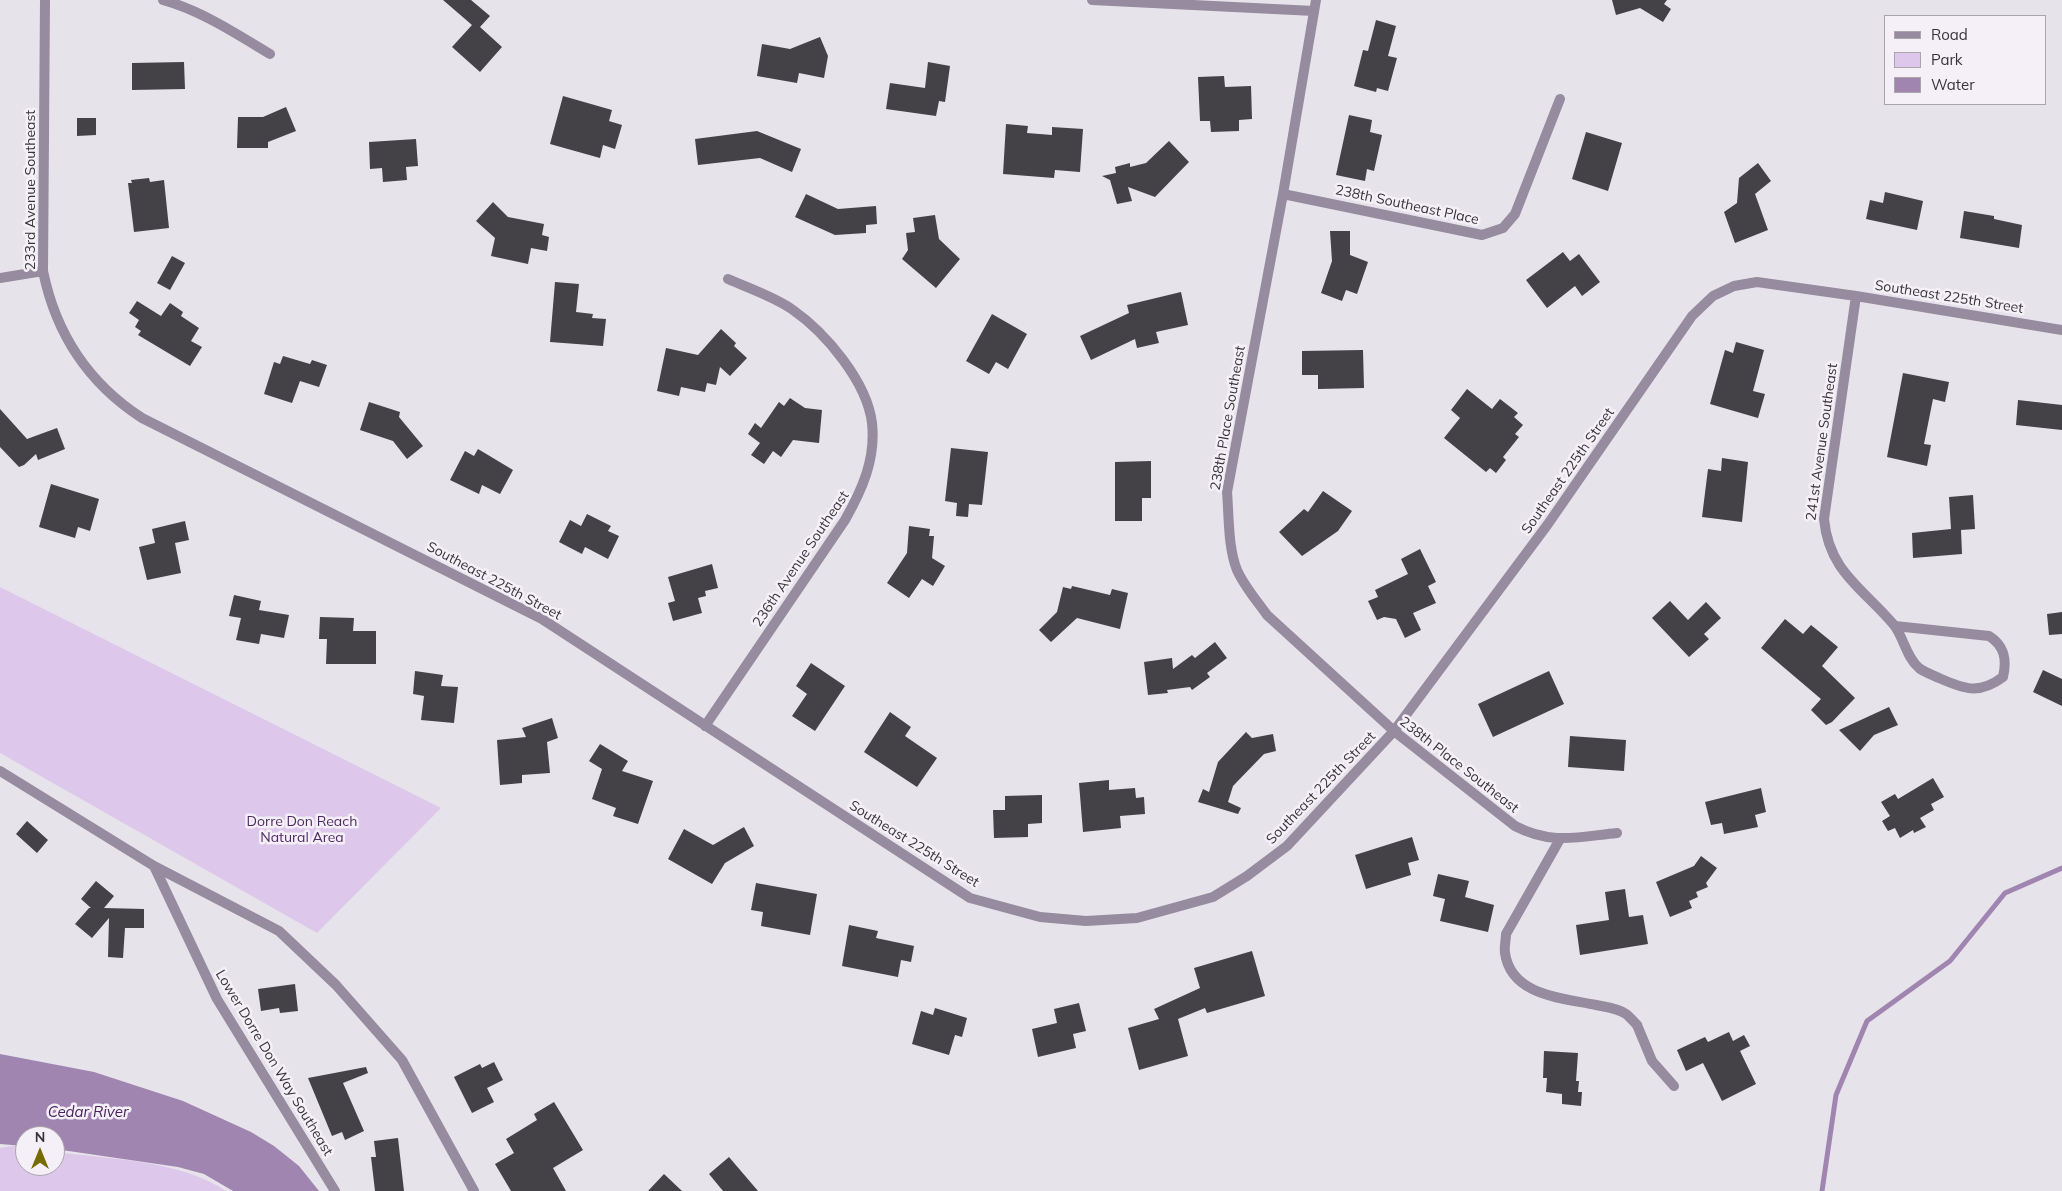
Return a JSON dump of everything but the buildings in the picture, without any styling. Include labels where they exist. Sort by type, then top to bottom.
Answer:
[{"type":"street","name":"233rd Avenue Southeast","points":[[45,0],[43,271],[49,300],[72,348],[87,369]]},
{"type":"street","points":[[163,0],[182,5],[211,19],[270,54]]},
{"type":"street","points":[[1092,0],[1314,11]]},
{"type":"street","name":"238th Place Southeast","points":[[1316,0],[1283,194],[1227,492],[1230,533],[1237,569],[1252,595],[1268,615],[1394,731],[1515,826],[1531,834],[1560,839],[1617,833]]},
{"type":"street","name":"238th Southeast Place","points":[[1283,194],[1482,235],[1489,233],[1503,228],[1516,214],[1560,99]]},
{"type":"street","points":[[0,278],[43,271]]},
{"type":"street","name":"236th Avenue Southeast","points":[[705,726],[845,520],[861,493],[868,469],[872,440],[872,422],[858,382],[836,350],[816,329],[792,309],[728,279]]},
{"type":"street","name":"Southeast 225th Street","points":[[87,369],[102,388],[142,418],[542,619],[970,898],[1040,917],[1086,921],[1137,918],[1213,897],[1247,876],[1287,846],[1394,731],[1548,524],[1692,316],[1713,296],[1734,286],[1757,282],[1856,296],[2062,330]]},
{"type":"street","name":"241st Avenue Southeast","points":[[1856,296],[1824,519],[1825,533],[1843,573],[1895,626],[1910,656],[1919,668],[1959,687],[1980,690],[2003,677],[2005,660],[2002,649],[1998,642],[1989,636],[1895,626]]},
{"type":"street","points":[[0,771],[154,866],[279,931],[336,984],[402,1060],[474,1191]]},
{"type":"street","points":[[1560,839],[1506,934],[1504,952],[1507,962],[1513,973],[1524,985],[1543,994],[1608,1007],[1625,1014],[1637,1025],[1652,1061],[1674,1086]]},
{"type":"street","name":"Lower Dorre Don Way Southeast","points":[[154,866],[217,999],[335,1191]]},
{"type":"green space","name":"Dorre Don Reach Natural Area","points":[[0,587],[441,808],[317,933],[0,753]]},
{"type":"green space","points":[[15,1146],[15,1176],[65,1176],[65,1153],[121,1159],[166,1167],[208,1181],[226,1191],[0,1191],[0,1148]]},
{"type":"water","name":"Cedar River","points":[[0,1054],[94,1072],[183,1101],[251,1132],[274,1146],[299,1166],[319,1191],[233,1191],[204,1174],[178,1167],[65,1150],[65,1126],[15,1126],[15,1145],[0,1144]]},
{"type":"waterway","points":[[1822,1191],[1836,1095],[1867,1021],[1950,961],[2005,893],[2062,868]]}]
